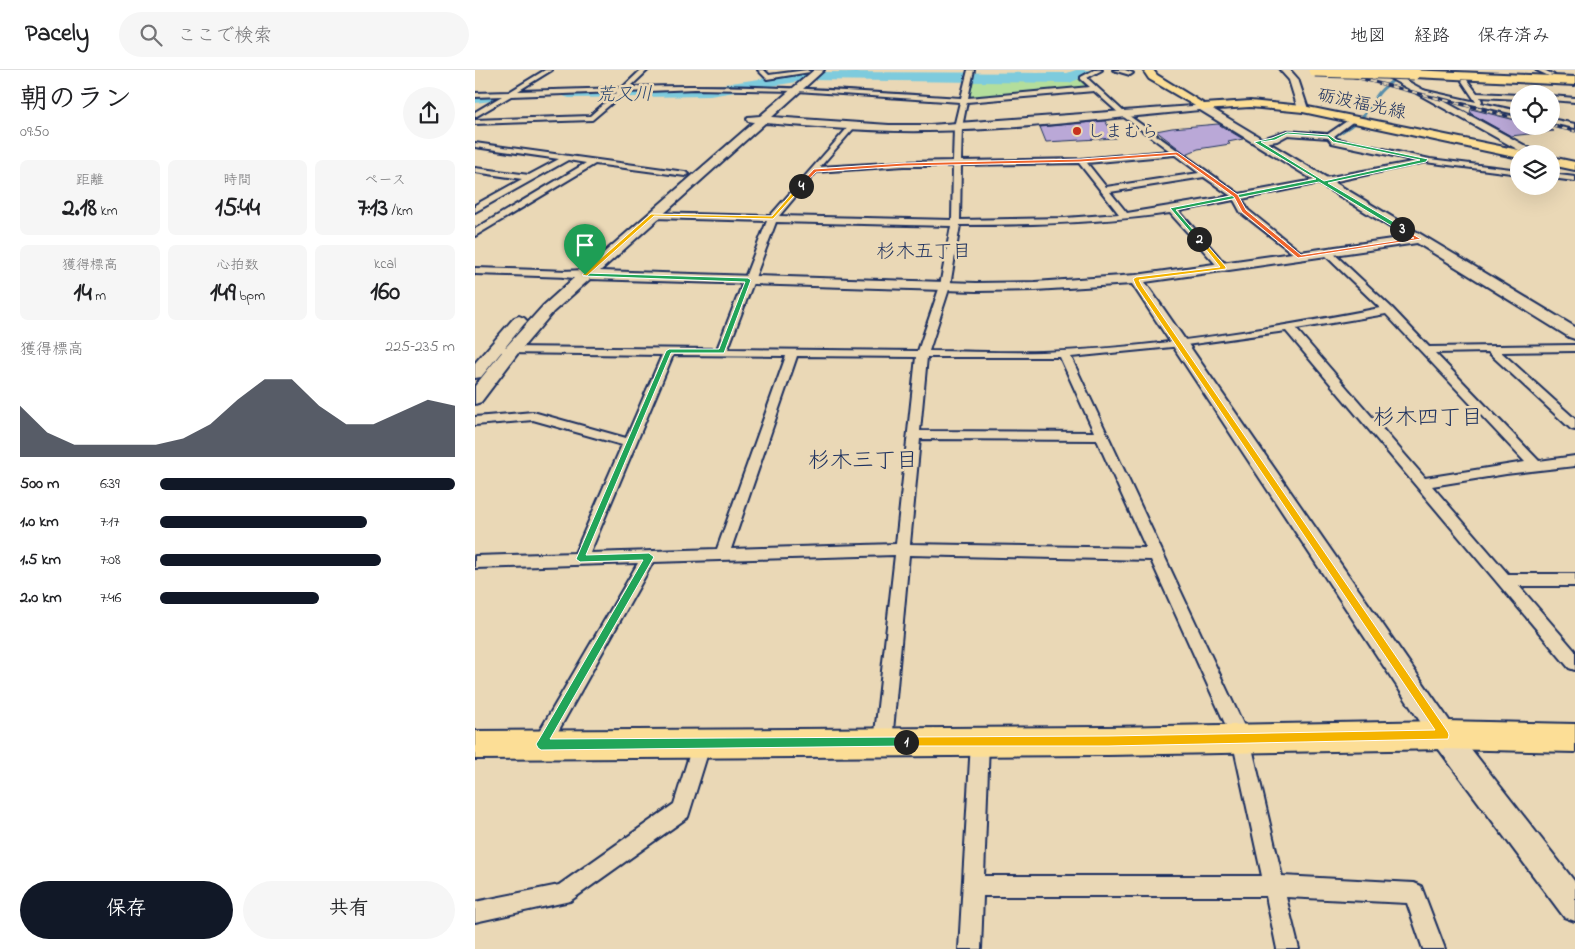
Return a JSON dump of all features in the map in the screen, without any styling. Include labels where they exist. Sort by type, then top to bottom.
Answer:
[{"type":"highway","points":[[1315,70],[1551,75],[1575,79]]},
{"type":"highway","points":[[1418,72],[1575,79]]},
{"type":"main road","points":[[1148,70],[1153,77],[1202,107]]},
{"type":"main road","name":"砺波福光線","points":[[1202,107],[1250,104],[1303,109],[1510,152]]},
{"type":"main road","points":[[1560,163],[1575,166]]},
{"type":"main road","points":[[475,745],[979,742],[1444,735],[1575,738]]},
{"type":"street","points":[[475,115],[549,70]]},
{"type":"street","points":[[475,122],[592,118],[645,70]]},
{"type":"street","points":[[761,70],[767,77],[811,71]]},
{"type":"street","points":[[883,742],[922,354],[945,286],[955,224],[958,127],[971,70]]},
{"type":"street","points":[[1099,70],[1083,78],[1123,114],[1236,196],[1244,211],[1300,256]]},
{"type":"street","points":[[1116,70],[1130,73]]},
{"type":"street","points":[[1285,70],[1293,79],[1303,109]]},
{"type":"street","points":[[1380,70],[1518,145]]},
{"type":"street","points":[[1539,70],[1551,75]]},
{"type":"street","points":[[475,398],[547,309],[811,71]]},
{"type":"street","points":[[1465,81],[1482,105]]},
{"type":"street","points":[[475,95],[513,92],[695,87],[792,89],[963,100],[1095,89]]},
{"type":"street","points":[[1418,91],[1510,112]]},
{"type":"street","points":[[1474,94],[1510,96]]},
{"type":"street","points":[[1560,99],[1575,100]]},
{"type":"street","points":[[475,373],[534,305],[568,274],[685,174],[757,119],[889,128],[958,127],[1202,107],[1575,334]]},
{"type":"street","points":[[1329,136],[1353,119]]},
{"type":"street","points":[[1560,123],[1575,126]]},
{"type":"street","points":[[721,351],[773,218],[851,126]]},
{"type":"street","points":[[1257,142],[1273,139],[1287,133],[1329,136],[1335,141],[1426,160],[1510,171]]},
{"type":"street","points":[[475,145],[685,174]]},
{"type":"street","points":[[814,170],[904,164],[1081,161],[1177,153]]},
{"type":"street","points":[[475,208],[568,157]]},
{"type":"street","points":[[653,215],[955,224],[1038,222],[1125,216],[1172,209],[1426,160]]},
{"type":"street","points":[[475,233],[594,161]]},
{"type":"street","points":[[1081,161],[1125,216]]},
{"type":"street","points":[[475,170],[530,178]]},
{"type":"street","points":[[1104,190],[1206,174]]},
{"type":"street","points":[[1560,177],[1575,179]]},
{"type":"street","points":[[1172,209],[1224,268]]},
{"type":"street","points":[[475,272],[945,286],[1035,286],[1136,279],[1419,239]]},
{"type":"street","points":[[1327,252],[1427,350],[1535,466]]},
{"type":"street","points":[[1136,279],[1444,735],[1575,906]]},
{"type":"street","points":[[493,350],[1064,354],[1179,344],[1289,328],[1388,310]]},
{"type":"street","points":[[1289,328],[1575,664]]},
{"type":"street","points":[[1490,348],[1575,426]]},
{"type":"street","points":[[1427,350],[1575,348]]},
{"type":"street","points":[[580,559],[669,351]]},
{"type":"street","points":[[722,554],[793,352]]},
{"type":"street","points":[[1064,354],[1241,739],[1287,949]]},
{"type":"street","points":[[475,422],[533,416],[629,443]]},
{"type":"street","points":[[914,435],[1101,436]]},
{"type":"street","points":[[1421,483],[1575,461]]},
{"type":"street","points":[[475,562],[902,548],[1156,554]]},
{"type":"street","points":[[541,744],[649,557]]},
{"type":"street","points":[[1504,580],[1575,580]]},
{"type":"street","points":[[971,949],[979,742]]},
{"type":"street","points":[[475,912],[563,894],[681,810],[702,743]]},
{"type":"street","points":[[973,886],[1274,886],[1414,893],[1434,949]]},
{"type":"green space","points":[[1074,75],[1088,88],[966,99],[972,76]]},
{"type":"building","points":[[1471,109],[1510,119],[1510,135],[1520,135],[1511,136],[1470,113]]},
{"type":"building","name":"しまむら","points":[[1105,121],[1116,138],[1046,142],[1040,127]]},
{"type":"building","points":[[1218,124],[1243,139],[1228,142],[1230,144],[1198,149],[1186,154],[1156,131],[1172,128]]},
{"type":"waterway","name":"荒又川","points":[[569,93],[710,91],[809,76],[1069,78],[1089,70]]},
{"type":"waterway","points":[[1332,138],[1361,118],[1379,93],[1394,80]]},
{"type":"waterway","name":"荒又川","points":[[475,98],[494,97]]},
{"type":"railway","points":[[1327,70],[1510,117]]},
{"type":"railway","points":[[1560,128],[1575,131]]},
{"type":"place","name":"しまむら","points":[[1077,131]]},
{"type":"district","name":"杉木五丁目","points":[[924,250]]},
{"type":"district","name":"杉木四丁目","points":[[1428,416]]},
{"type":"district","name":"杉木三丁目","points":[[863,459]]},
{"type":"route","points":[[585,275],[653,215],[773,218],[814,170],[904,164],[1081,161],[1177,153],[1236,196],[1244,211],[1300,256],[1419,239],[1323,182],[1320,180],[1269,149],[1257,142],[1273,139],[1287,133],[1329,136],[1335,141],[1426,160],[1323,182],[1320,180],[1236,196],[1172,209],[1224,268],[1136,279],[1444,735],[1108,741],[541,744],[649,557],[580,559],[669,351],[721,351],[748,280],[585,275]]}]
